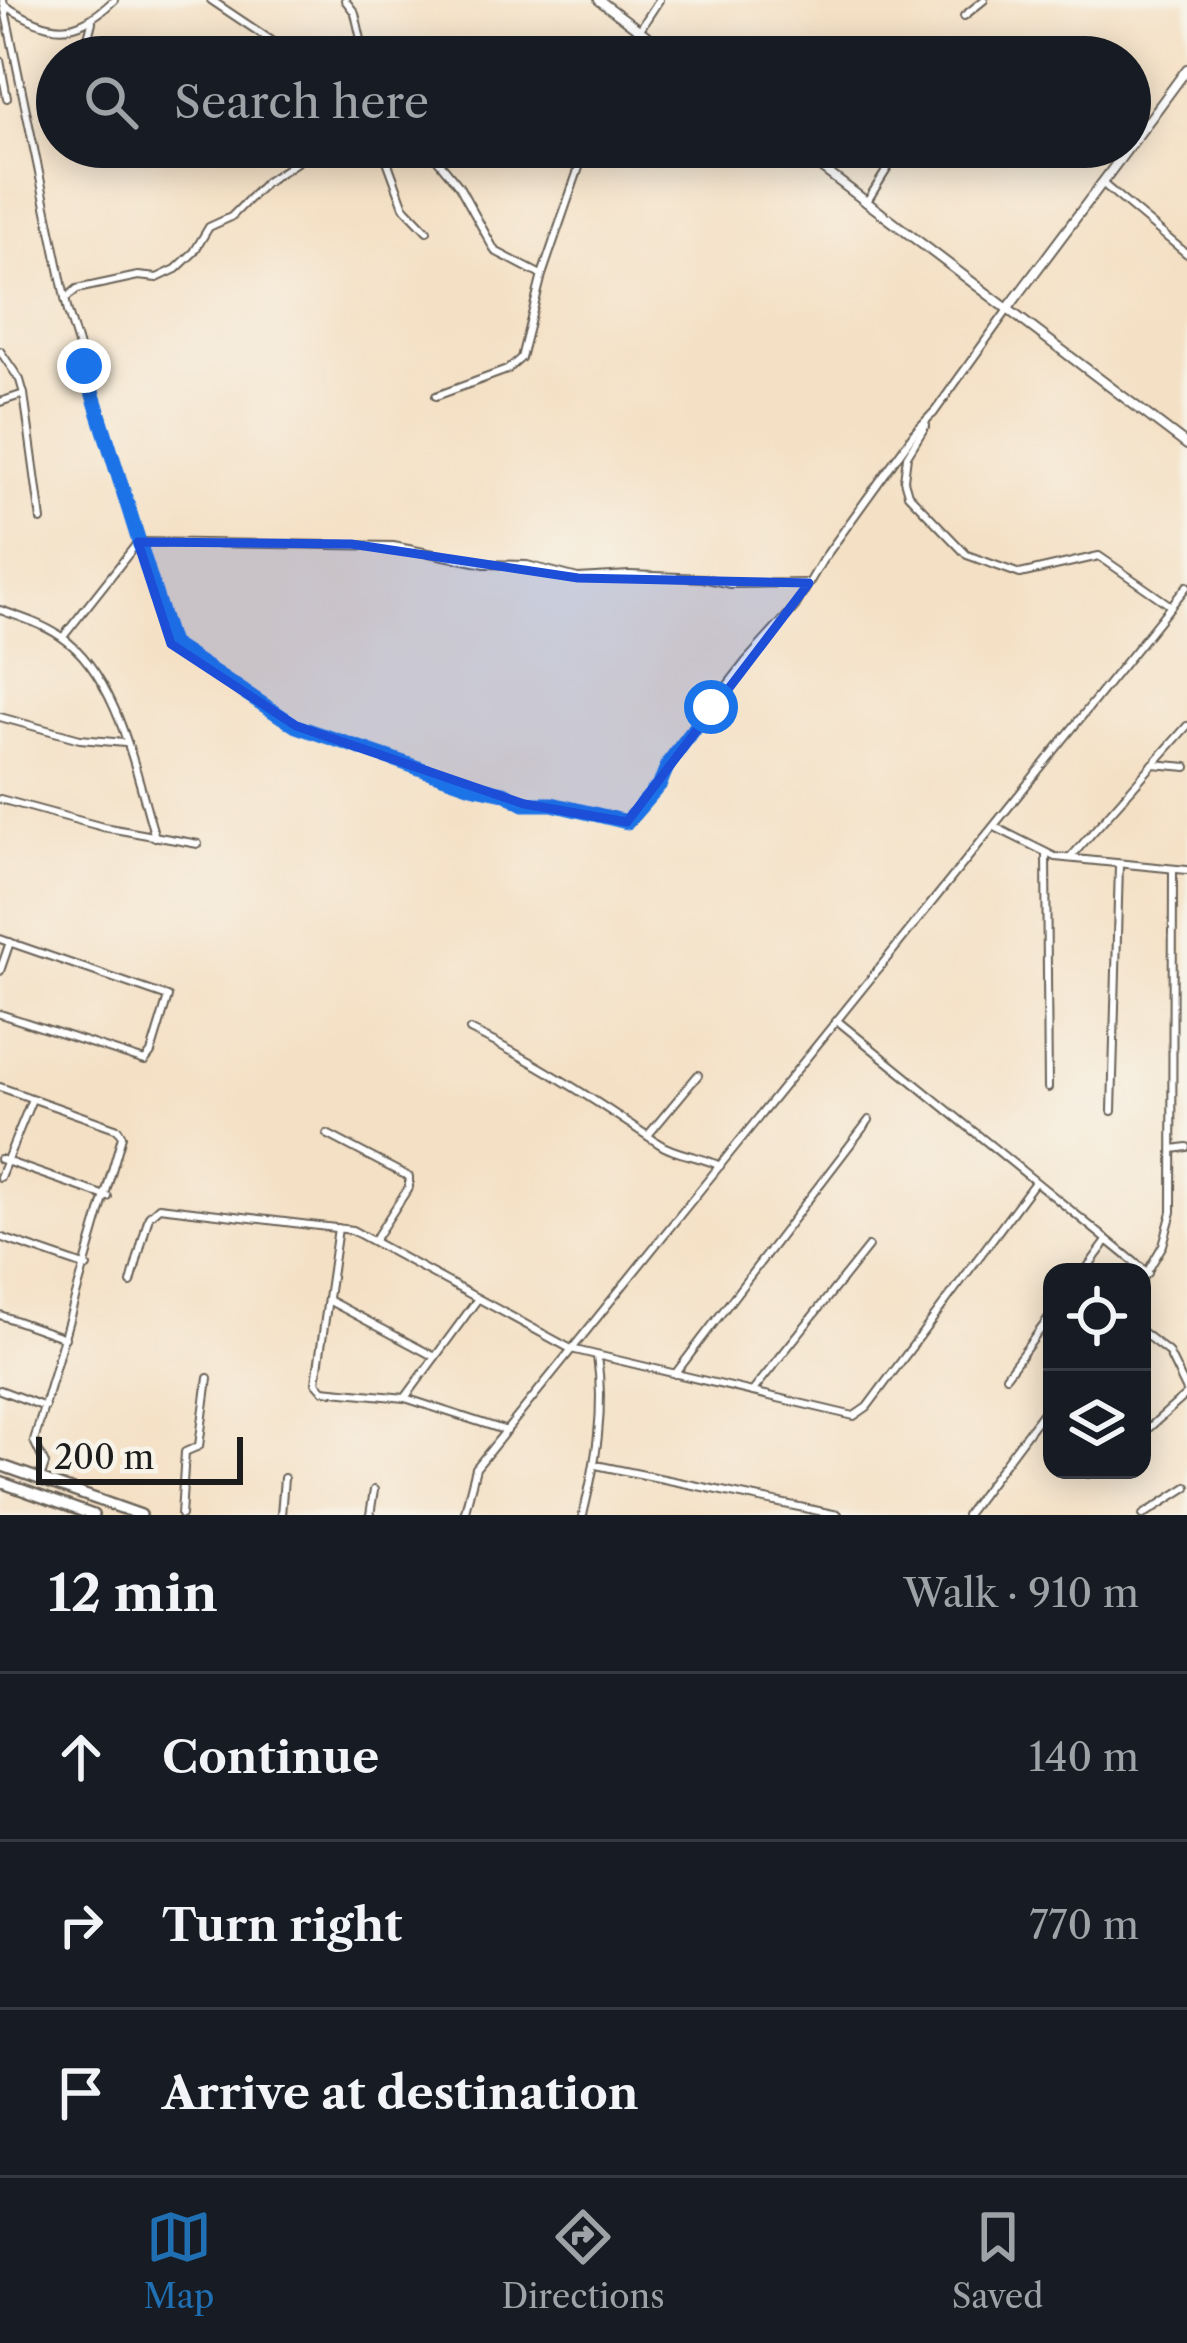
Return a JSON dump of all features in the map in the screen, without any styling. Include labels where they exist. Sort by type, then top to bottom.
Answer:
[{"type":"main road","points":[[0,1465],[141,1515]]},
{"type":"main road","points":[[0,1482],[93,1515]]},
{"type":"street","points":[[88,36],[92,22],[115,0]]},
{"type":"street","points":[[211,0],[265,36]]},
{"type":"street","points":[[345,0],[355,13],[360,36]]},
{"type":"street","points":[[599,0],[648,36]]},
{"type":"street","points":[[635,36],[659,0]]},
{"type":"street","points":[[964,16],[984,0]]},
{"type":"street","points":[[4,3],[31,21],[51,27],[92,22]]},
{"type":"street","points":[[4,3],[51,246],[171,644],[296,726],[504,793],[524,804],[552,804],[627,822],[660,784],[669,762],[746,661],[795,607],[915,432],[934,412]]},
{"type":"street","points":[[0,60],[7,98]]},
{"type":"street","points":[[1151,118],[1187,69]]},
{"type":"street","points":[[65,298],[77,289],[138,276],[157,278],[176,269],[194,252],[208,227],[231,217],[288,168]]},
{"type":"street","points":[[390,168],[404,207],[427,231]]},
{"type":"street","points":[[444,168],[495,251],[542,275]]},
{"type":"street","points":[[436,396],[518,364],[579,168]]},
{"type":"street","points":[[821,168],[1187,445]]},
{"type":"street","points":[[866,203],[888,168]]},
{"type":"street","points":[[1114,168],[934,412],[907,456],[904,480],[908,494],[967,555],[1020,574],[1099,556],[1171,606]]},
{"type":"street","points":[[1102,184],[1187,254]]},
{"type":"street","points":[[0,351],[24,394],[41,520]]},
{"type":"street","points":[[0,402],[24,394]]},
{"type":"street","points":[[138,542],[393,546],[485,564],[526,565],[578,578],[630,575],[730,584],[808,583]]},
{"type":"street","points":[[63,637],[138,542]]},
{"type":"street","points":[[464,1515],[476,1468],[1187,586]]},
{"type":"street","points":[[0,610],[63,637],[101,682],[117,714],[155,837]]},
{"type":"street","points":[[0,717],[80,740],[126,743]]},
{"type":"street","points":[[1069,859],[1187,726]]},
{"type":"street","points":[[1154,764],[1187,767]]},
{"type":"street","points":[[0,799],[103,827],[198,844]]},
{"type":"street","points":[[994,827],[1046,855],[1187,870]]},
{"type":"street","points":[[1046,855],[1048,1088]]},
{"type":"street","points":[[1112,1112],[1119,866]]},
{"type":"street","points":[[1151,1266],[1172,1212],[1173,869]]},
{"type":"street","points":[[0,939],[168,997],[145,1061],[0,1014]]},
{"type":"street","points":[[0,970],[10,942]]},
{"type":"street","points":[[839,1022],[1130,1263]]},
{"type":"street","points":[[470,1030],[547,1067],[657,1143],[720,1166]]},
{"type":"street","points":[[649,1134],[698,1075]]},
{"type":"street","points":[[0,1088],[118,1129],[122,1142],[34,1442],[45,1464],[40,1479]]},
{"type":"street","points":[[0,1177],[3,1160],[32,1099]]},
{"type":"street","points":[[675,1374],[869,1120]]},
{"type":"street","points":[[326,1134],[409,1177],[409,1186],[375,1240]]},
{"type":"street","points":[[1173,1149],[1187,1147]]},
{"type":"street","points":[[3,1160],[107,1197]]},
{"type":"street","points":[[131,1282],[149,1216],[159,1207],[338,1228],[375,1240],[571,1348],[845,1416],[860,1414],[1035,1182]]},
{"type":"street","points":[[338,1228],[316,1382],[323,1390],[404,1398],[507,1431]]},
{"type":"street","points":[[0,1237],[87,1267]]},
{"type":"street","points":[[1091,1263],[1107,1241]]},
{"type":"street","points":[[752,1392],[868,1247]]},
{"type":"street","points":[[328,1300],[435,1358]]},
{"type":"street","points":[[404,1398],[477,1300]]},
{"type":"street","points":[[0,1315],[65,1338]]},
{"type":"street","points":[[1006,1376],[1043,1326]]},
{"type":"street","points":[[1151,1339],[1168,1352],[1187,1392],[1151,1426]]},
{"type":"street","points":[[584,1515],[596,1465],[602,1393],[597,1356]]},
{"type":"street","points":[[181,1515],[185,1452],[199,1446],[208,1378]]},
{"type":"street","points":[[0,1390],[45,1407]]},
{"type":"street","points":[[966,1515],[1043,1412]]},
{"type":"street","points":[[596,1465],[838,1515]]},
{"type":"street","points":[[281,1515],[284,1478]]},
{"type":"street","points":[[1143,1515],[1187,1487]]},
{"type":"street","points":[[370,1515],[374,1490]]},
{"type":"highlighted area","points":[[138,542],[351,544],[578,578],[809,583],[627,822],[524,804],[296,726],[171,644]]},
{"type":"route","points":[[84,366],[171,644],[296,726],[504,793],[529,806],[552,804],[627,822],[660,784],[672,757],[711,707]]}]
